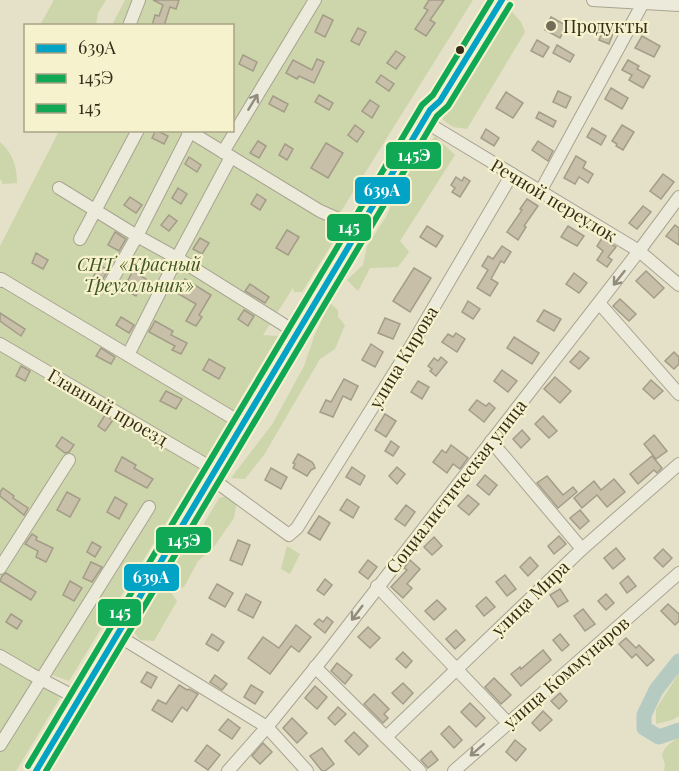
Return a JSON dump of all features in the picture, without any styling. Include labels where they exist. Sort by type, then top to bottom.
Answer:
[{"type":"highway","points":[[427,115],[432,97],[489,0]]},
{"type":"highway","points":[[36,771],[427,115],[440,101],[502,0]]},
{"type":"street","points":[[130,24],[139,0]]},
{"type":"street","points":[[128,355],[227,155],[315,0]]},
{"type":"street","points":[[593,0],[679,5]]},
{"type":"street","points":[[540,192],[643,3]]},
{"type":"street","name":"Речной переулок","points":[[427,115],[540,192],[639,251],[679,285]]},
{"type":"street","points":[[80,240],[137,132]]},
{"type":"street","points":[[108,287],[137,236],[189,132]]},
{"type":"street","points":[[191,132],[320,211],[360,228]]},
{"type":"street","name":"улица Кирова","points":[[289,535],[297,528],[411,346],[512,174]]},
{"type":"street","points":[[58,188],[177,258],[297,333]]},
{"type":"street","name":"Социалистическая улица","points":[[228,771],[315,667],[679,197]]},
{"type":"street","points":[[0,281],[1,279],[243,424]]},
{"type":"street","points":[[599,303],[679,394]]},
{"type":"street","name":"Главный проезд","points":[[0,344],[213,474],[289,535]]},
{"type":"street","points":[[491,441],[582,549]]},
{"type":"street","points":[[0,568],[69,460]]},
{"type":"street","name":"улица Мира","points":[[386,737],[582,549],[679,464]]},
{"type":"street","points":[[0,744],[149,507]]},
{"type":"street","name":"улица Коммунаров","points":[[454,771],[679,573]]},
{"type":"street","points":[[378,586],[508,723]]},
{"type":"street","points":[[117,635],[267,727],[307,771]]},
{"type":"street","points":[[0,656],[79,699]]},
{"type":"street","points":[[315,667],[420,771]]},
{"type":"green space","points":[[54,0],[106,0],[98,13],[96,24],[41,24]]},
{"type":"green space","name":"СНТ «Красный Треугольник»","points":[[125,0],[473,0],[330,229],[338,234],[302,292],[294,292],[293,288],[263,335],[278,336],[69,681],[52,675],[43,688],[56,690],[60,698],[16,771],[0,771],[0,246],[58,132],[234,132],[234,24],[113,24]]},
{"type":"green space","points":[[512,12],[521,22],[525,32],[467,129],[453,127],[443,120],[443,107],[500,14]]},
{"type":"green space","points":[[435,136],[455,155],[400,241],[409,252],[398,267],[370,268],[358,291],[347,280],[363,265],[367,246],[386,217],[405,173]]},
{"type":"green space","points":[[0,142],[13,161],[17,183],[3,184],[0,179]]},
{"type":"green space","points":[[330,303],[338,310],[338,317],[345,325],[335,349],[320,359],[264,455],[245,479],[231,478],[273,423],[304,366],[315,334]]},
{"type":"green space","points":[[226,496],[237,501],[234,518],[213,548],[198,561],[184,587],[170,591],[177,601],[154,641],[140,640],[131,629],[176,555],[199,532],[219,498]]},
{"type":"green space","points":[[287,546],[300,554],[290,574],[281,569]]},
{"type":"green space","points":[[679,673],[679,716],[656,724],[656,709]]},
{"type":"green space","points":[[679,736],[679,771],[664,771],[662,755],[667,746]]},
{"type":"building","points":[[153,0],[179,0],[176,9],[170,7],[165,24],[153,24],[155,15],[159,16],[163,5]]},
{"type":"building","points":[[429,0],[444,0],[430,20],[435,23],[426,36],[415,29],[428,10],[424,8]]},
{"type":"building","points":[[323,15],[333,20],[325,37],[315,32]]},
{"type":"building","points":[[551,17],[567,26],[560,38],[545,30]]},
{"type":"building","points":[[606,23],[616,26],[609,44],[599,40]]},
{"type":"building","points":[[358,28],[366,32],[359,45],[351,41]]},
{"type":"building","points":[[642,36],[660,46],[654,57],[635,48]]},
{"type":"building","points":[[537,40],[549,47],[543,57],[531,51]]},
{"type":"building","points":[[557,45],[574,55],[570,62],[553,53]]},
{"type":"building","points":[[396,51],[405,57],[396,69],[387,63]]},
{"type":"building","points":[[243,55],[257,62],[253,71],[239,64]]},
{"type":"building","points":[[317,59],[324,62],[314,83],[299,76],[297,79],[286,73],[293,60],[312,70]]},
{"type":"building","points":[[628,60],[639,66],[637,69],[650,76],[643,88],[629,80],[632,75],[622,70]]},
{"type":"building","points":[[381,75],[394,84],[389,91],[376,82]]},
{"type":"building","points":[[611,88],[628,98],[622,109],[605,99]]},
{"type":"building","points":[[558,91],[571,97],[566,108],[553,102]]},
{"type":"building","points":[[506,92],[523,103],[513,118],[496,108]]},
{"type":"building","points":[[319,95],[333,103],[329,110],[315,102]]},
{"type":"building","points":[[273,96],[288,104],[284,112],[269,104]]},
{"type":"building","points":[[370,100],[379,106],[372,118],[362,111]]},
{"type":"building","points":[[539,112],[556,121],[553,127],[536,118]]},
{"type":"building","points":[[355,125],[364,132],[357,142],[348,135]]},
{"type":"building","points":[[622,125],[634,132],[623,150],[612,141]]},
{"type":"building","points":[[592,128],[606,136],[601,145],[587,137]]},
{"type":"building","points":[[486,129],[499,138],[494,146],[481,138]]},
{"type":"building","points":[[155,132],[168,136],[164,144],[152,138]]},
{"type":"building","points":[[258,141],[266,146],[259,158],[250,153]]},
{"type":"building","points":[[538,141],[553,151],[548,161],[532,150]]},
{"type":"building","points":[[326,143],[343,153],[328,178],[311,168]]},
{"type":"building","points":[[285,144],[293,149],[287,160],[279,155]]},
{"type":"building","points":[[576,156],[586,162],[583,168],[593,174],[588,183],[579,177],[575,184],[564,178]]},
{"type":"building","points":[[189,157],[201,165],[197,172],[185,164]]},
{"type":"building","points":[[663,174],[674,182],[661,199],[650,191]]},
{"type":"building","points":[[456,177],[462,181],[464,177],[470,181],[460,197],[452,192],[455,188],[451,185]]},
{"type":"building","points":[[178,188],[187,194],[181,204],[172,198]]},
{"type":"building","points":[[257,194],[266,200],[260,210],[251,204]]},
{"type":"building","points":[[130,197],[142,205],[136,213],[124,205]]},
{"type":"building","points":[[527,199],[538,206],[524,226],[526,227],[518,240],[507,232]]},
{"type":"building","points":[[643,206],[651,212],[637,229],[629,223]]},
{"type":"building","points":[[169,215],[177,221],[169,231],[161,225]]},
{"type":"building","points":[[675,225],[679,228],[679,245],[666,236]]},
{"type":"building","points":[[427,226],[443,236],[436,247],[420,237]]},
{"type":"building","points":[[568,226],[584,236],[577,246],[561,237]]},
{"type":"building","points":[[287,230],[299,237],[288,255],[276,248]]},
{"type":"building","points":[[115,232],[126,239],[119,251],[108,245]]},
{"type":"building","points":[[200,238],[209,243],[202,254],[193,249]]},
{"type":"building","points":[[602,238],[616,247],[608,257],[612,260],[607,267],[597,260],[603,251],[597,246]]},
{"type":"building","points":[[502,246],[511,252],[504,263],[501,261],[491,279],[498,283],[490,296],[477,288],[488,270],[482,266],[488,256],[493,259]]},
{"type":"building","points":[[36,253],[48,260],[43,269],[32,263]]},
{"type":"building","points":[[100,265],[108,270],[100,284],[92,279]]},
{"type":"building","points":[[414,268],[431,278],[410,312],[393,301]]},
{"type":"building","points":[[133,271],[146,279],[136,296],[123,289]]},
{"type":"building","points":[[646,271],[664,288],[654,298],[636,281]]},
{"type":"building","points":[[574,273],[587,283],[579,293],[566,284]]},
{"type":"building","points":[[185,279],[211,295],[199,315],[202,317],[196,326],[186,321],[196,304],[177,293]]},
{"type":"building","points":[[250,284],[269,297],[265,303],[245,291]]},
{"type":"building","points":[[620,299],[636,314],[629,321],[613,306]]},
{"type":"building","points":[[468,301],[480,309],[473,319],[462,312]]},
{"type":"building","points":[[244,310],[254,316],[248,326],[238,319]]},
{"type":"building","points":[[544,310],[561,319],[554,331],[537,321]]},
{"type":"building","points":[[0,313],[25,329],[21,336],[0,321]]},
{"type":"building","points":[[121,317],[134,325],[129,333],[116,325]]},
{"type":"building","points":[[385,318],[400,324],[393,339],[378,333]]},
{"type":"building","points":[[155,321],[173,331],[171,335],[187,343],[181,354],[172,350],[175,346],[149,332]]},
{"type":"building","points":[[456,333],[465,339],[457,352],[442,342],[448,334],[453,337]]},
{"type":"building","points":[[514,337],[539,353],[532,364],[507,348]]},
{"type":"building","points":[[371,344],[383,352],[375,367],[362,360]]},
{"type":"building","points":[[101,348],[115,357],[111,364],[96,356]]},
{"type":"building","points":[[580,351],[589,358],[579,369],[570,362]]},
{"type":"building","points":[[674,352],[679,357],[679,364],[674,369],[665,361]]},
{"type":"building","points":[[441,357],[447,362],[436,376],[428,366],[434,358],[438,361]]},
{"type":"building","points":[[209,359],[225,368],[219,379],[203,370]]},
{"type":"building","points":[[21,366],[30,371],[25,381],[16,376]]},
{"type":"building","points":[[502,370],[517,381],[508,392],[494,381]]},
{"type":"building","points":[[555,377],[571,391],[560,403],[544,389]]},
{"type":"building","points":[[344,379],[358,386],[351,400],[343,396],[333,417],[320,412],[326,400],[331,402]]},
{"type":"building","points":[[651,380],[663,391],[654,399],[643,389]]},
{"type":"building","points":[[418,381],[429,387],[422,399],[411,392]]},
{"type":"building","points":[[166,391],[182,399],[176,409],[160,401]]},
{"type":"building","points":[[477,400],[486,406],[489,403],[495,408],[484,422],[469,410]]},
{"type":"building","points":[[385,414],[396,421],[386,437],[375,430]]},
{"type":"building","points":[[105,415],[113,420],[105,431],[98,426]]},
{"type":"building","points":[[543,416],[557,431],[549,438],[535,424]]},
{"type":"building","points":[[522,430],[530,439],[521,448],[513,439]]},
{"type":"building","points":[[654,435],[667,451],[656,459],[644,444]]},
{"type":"building","points":[[62,437],[74,445],[69,452],[65,453],[56,446]]},
{"type":"building","points":[[391,441],[399,447],[393,456],[385,451]]},
{"type":"building","points":[[451,445],[468,458],[460,469],[453,464],[447,473],[433,462],[442,450],[446,453]]},
{"type":"building","points":[[298,454],[314,465],[315,468],[307,476],[293,468]]},
{"type":"building","points":[[652,456],[662,468],[657,473],[654,470],[638,484],[630,474]]},
{"type":"building","points":[[122,457],[136,465],[134,468],[153,479],[147,488],[115,471]]},
{"type":"building","points":[[352,467],[365,476],[360,485],[346,477]]},
{"type":"building","points":[[397,467],[405,474],[397,484],[389,476]]},
{"type":"building","points":[[271,468],[287,477],[281,489],[265,480]]},
{"type":"building","points":[[485,475],[497,485],[489,495],[477,485]]},
{"type":"building","points":[[547,476],[563,495],[573,487],[577,492],[558,508],[537,483]]},
{"type":"building","points":[[614,479],[625,492],[607,507],[597,495],[582,508],[574,498],[594,481],[601,490]]},
{"type":"building","points":[[3,488],[28,508],[24,515],[0,496]]},
{"type":"building","points":[[67,492],[80,499],[70,517],[57,510]]},
{"type":"building","points":[[468,495],[479,504],[469,515],[458,506]]},
{"type":"building","points":[[115,497],[127,504],[119,519],[107,512]]},
{"type":"building","points":[[347,499],[359,507],[353,518],[340,510]]},
{"type":"building","points":[[406,505],[415,512],[405,526],[395,519]]},
{"type":"building","points":[[580,510],[589,521],[580,529],[570,518]]},
{"type":"building","points":[[319,516],[330,523],[320,540],[308,533]]},
{"type":"building","points":[[32,534],[37,537],[36,540],[53,548],[46,562],[36,557],[38,551],[25,544]]},
{"type":"building","points":[[559,536],[566,544],[554,554],[548,546]]},
{"type":"building","points":[[434,537],[442,546],[432,555],[424,547]]},
{"type":"building","points":[[238,540],[250,545],[242,565],[230,560]]},
{"type":"building","points":[[92,542],[101,547],[95,557],[87,552]]},
{"type":"building","points":[[616,548],[625,559],[613,569],[604,558]]},
{"type":"building","points":[[663,549],[672,558],[663,567],[654,558]]},
{"type":"building","points":[[530,557],[538,566],[528,576],[520,567]]},
{"type":"building","points":[[368,560],[377,567],[368,579],[359,572]]},
{"type":"building","points":[[410,560],[420,569],[407,584],[412,588],[403,598],[391,587],[407,570],[404,568]]},
{"type":"building","points":[[91,562],[102,567],[92,582],[83,578]]},
{"type":"building","points":[[6,573],[36,592],[31,600],[0,581]]},
{"type":"building","points":[[505,575],[516,589],[507,596],[496,582]]},
{"type":"building","points":[[628,576],[636,586],[627,593],[620,583]]},
{"type":"building","points":[[325,579],[332,585],[324,595],[317,590]]},
{"type":"building","points":[[70,581],[82,588],[74,601],[63,595]]},
{"type":"building","points":[[217,584],[233,593],[225,607],[209,598]]},
{"type":"building","points":[[560,589],[568,601],[558,607],[550,595]]},
{"type":"building","points":[[246,594],[261,602],[253,618],[238,610]]},
{"type":"building","points":[[606,594],[614,603],[606,610],[598,601]]},
{"type":"building","points":[[486,597],[495,607],[484,616],[476,606]]},
{"type":"building","points":[[437,600],[446,609],[434,620],[425,611]]},
{"type":"building","points":[[668,604],[679,614],[679,621],[675,625],[661,611]]},
{"type":"building","points":[[583,609],[595,624],[585,631],[574,616]]},
{"type":"building","points":[[11,614],[22,621],[17,629],[6,622]]},
{"type":"building","points":[[327,617],[333,622],[325,633],[314,624],[319,619],[323,622]]},
{"type":"building","points":[[296,625],[311,637],[299,652],[291,646],[270,674],[248,658],[263,637],[279,648]]},
{"type":"building","points":[[368,627],[380,638],[370,648],[358,637]]},
{"type":"building","points":[[456,630],[465,640],[455,649],[446,639]]},
{"type":"building","points":[[212,634],[224,642],[218,651],[206,644]]},
{"type":"building","points":[[560,634],[569,645],[562,651],[553,640]]},
{"type":"building","points":[[626,638],[636,648],[639,645],[654,660],[647,666],[636,654],[632,658],[619,644]]},
{"type":"building","points":[[543,650],[551,660],[521,686],[511,674],[520,667],[521,669]]},
{"type":"building","points":[[403,652],[412,661],[406,668],[396,659]]},
{"type":"building","points":[[337,663],[352,675],[345,684],[331,671]]},
{"type":"building","points":[[147,672],[157,677],[151,688],[141,682]]},
{"type":"building","points":[[215,675],[227,684],[222,690],[210,682]]},
{"type":"building","points":[[494,678],[511,695],[501,704],[485,687]]},
{"type":"building","points":[[403,683],[413,693],[403,704],[392,693]]},
{"type":"building","points":[[179,685],[198,694],[187,711],[182,707],[172,722],[152,710],[158,700],[166,704]]},
{"type":"building","points":[[251,685],[263,692],[255,704],[244,697]]},
{"type":"building","points":[[315,686],[327,697],[317,709],[305,698]]},
{"type":"building","points":[[560,693],[567,701],[559,709],[551,701]]},
{"type":"building","points":[[374,694],[389,709],[384,714],[388,718],[383,723],[364,704]]},
{"type":"building","points":[[470,703],[485,718],[476,727],[461,712]]},
{"type":"building","points":[[338,707],[346,714],[335,725],[328,718]]},
{"type":"building","points":[[543,711],[552,720],[540,731],[532,723]]},
{"type":"building","points":[[292,718],[307,733],[297,743],[283,728]]},
{"type":"building","points":[[228,719],[240,728],[232,739],[219,730]]},
{"type":"building","points":[[449,726],[462,740],[454,748],[441,734]]},
{"type":"building","points":[[354,732],[368,746],[359,755],[345,741]]},
{"type":"building","points":[[515,740],[526,749],[516,761],[506,752]]},
{"type":"building","points":[[263,743],[272,752],[260,764],[252,756]]},
{"type":"building","points":[[207,745],[220,755],[208,770],[195,761]]},
{"type":"building","points":[[322,748],[334,764],[325,771],[322,771],[310,756]]},
{"type":"building","points":[[431,751],[438,760],[428,768],[421,760]]},
{"type":"waterway","points":[[679,661],[656,690],[644,715],[644,728],[659,737],[679,730]]},
{"type":"transit line","name":"145","points":[[28,766],[422,105],[433,95],[491,0]]},
{"type":"transit line","name":"639А","points":[[36,771],[430,110],[440,101],[502,0]]},
{"type":"transit line","name":"145Э","points":[[46,771],[437,116],[448,106],[510,5]]},
{"type":"place","name":"Продукты","points":[[551,26]]}]
